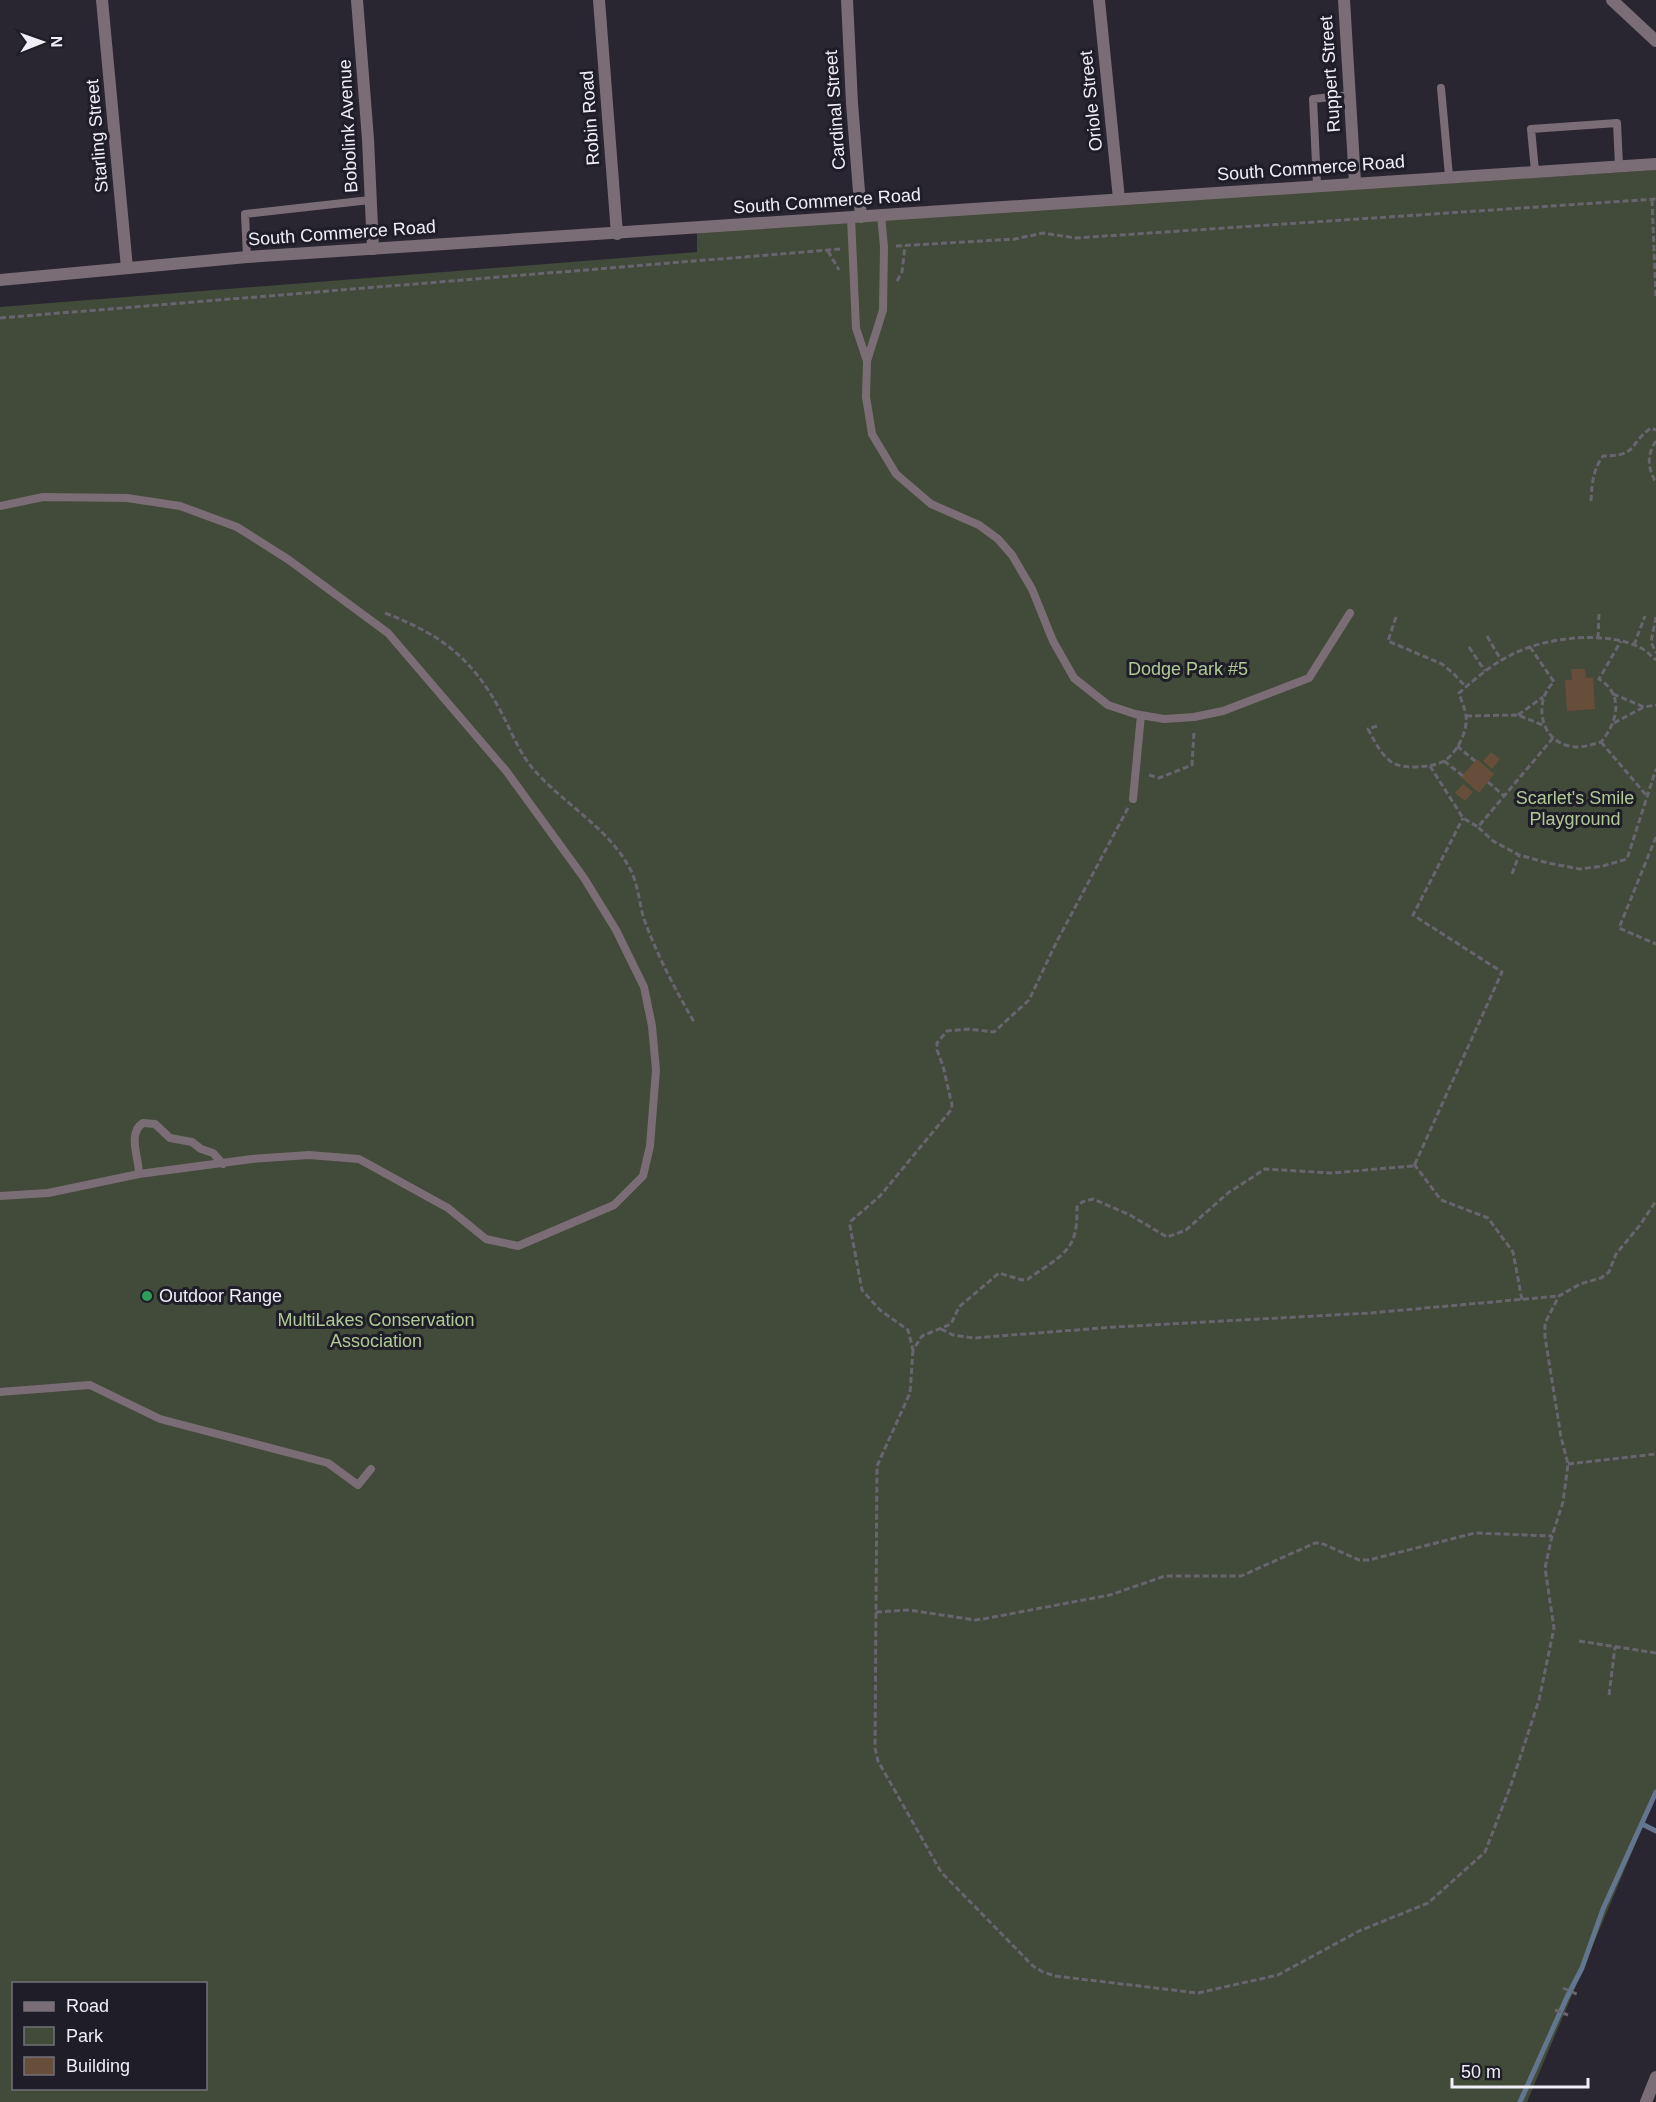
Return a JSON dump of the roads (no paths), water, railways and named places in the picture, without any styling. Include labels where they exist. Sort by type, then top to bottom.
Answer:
[{"type":"street","name":"Starling Street","points":[[102,0],[128,268]]},
{"type":"street","name":"Bobolink Avenue","points":[[357,0],[367,127],[373,249]]},
{"type":"street","name":"Robin Road","points":[[599,0],[617,234]]},
{"type":"street","name":"Cardinal Street","points":[[847,0],[856,217]]},
{"type":"street","name":"Oriole Street","points":[[1099,0],[1119,199]]},
{"type":"street","name":"Ruppert Street","points":[[1344,0],[1355,182]]},
{"type":"street","points":[[1612,0],[1656,41]]},
{"type":"street","name":"South Commerce Road","points":[[0,280],[247,257],[617,234],[1355,182],[1656,164]]},
{"type":"street","points":[[1646,2102],[1656,2077]]},
{"type":"lane","points":[[1441,88],[1449,176]]},
{"type":"lane","points":[[1317,185],[1313,99],[1350,95]]},
{"type":"lane","points":[[1535,171],[1532,129],[1617,123],[1618,166]]},
{"type":"lane","points":[[247,257],[245,214],[370,200]]},
{"type":"lane","points":[[881,215],[883,310],[867,361],[866,397],[872,434],[896,474],[931,504],[979,525],[998,539],[1012,555],[1032,590],[1053,641],[1074,678],[1108,705],[1141,715],[1164,719],[1194,717],[1223,711],[1309,678],[1350,613]]},
{"type":"lane","points":[[856,217],[856,327],[867,361]]},
{"type":"lane","points":[[0,506],[43,497],[128,498],[180,506],[237,527],[289,560],[388,633],[507,772],[584,878],[616,930],[645,987],[652,1026],[656,1070],[650,1146],[643,1176],[614,1205],[518,1246],[486,1239],[448,1208],[359,1159],[309,1155],[252,1160],[139,1174],[48,1193],[0,1196]]},
{"type":"lane","points":[[1133,799],[1141,715]]},
{"type":"lane","points":[[139,1174],[134,1136],[136,1129],[143,1123],[155,1124],[170,1138],[192,1142],[201,1149],[213,1153],[223,1164]]},
{"type":"lane","points":[[0,1392],[90,1385],[160,1419],[328,1463],[358,1485],[371,1469]]},
{"type":"waterway","points":[[1520,2102],[1582,1968],[1603,1909],[1656,1792]]},
{"type":"waterway","points":[[1642,1824],[1656,1831]]},
{"type":"place","name":"Outdoor Range","points":[[147,1296]]},
{"type":"park label","name":"Dodge Park #5","points":[[1188,669]]},
{"type":"park label","name":"Scarlet's Smile Playground","points":[[1575,808]]},
{"type":"park label","name":"MultiLakes Conservation Association","points":[[376,1330]]}]
